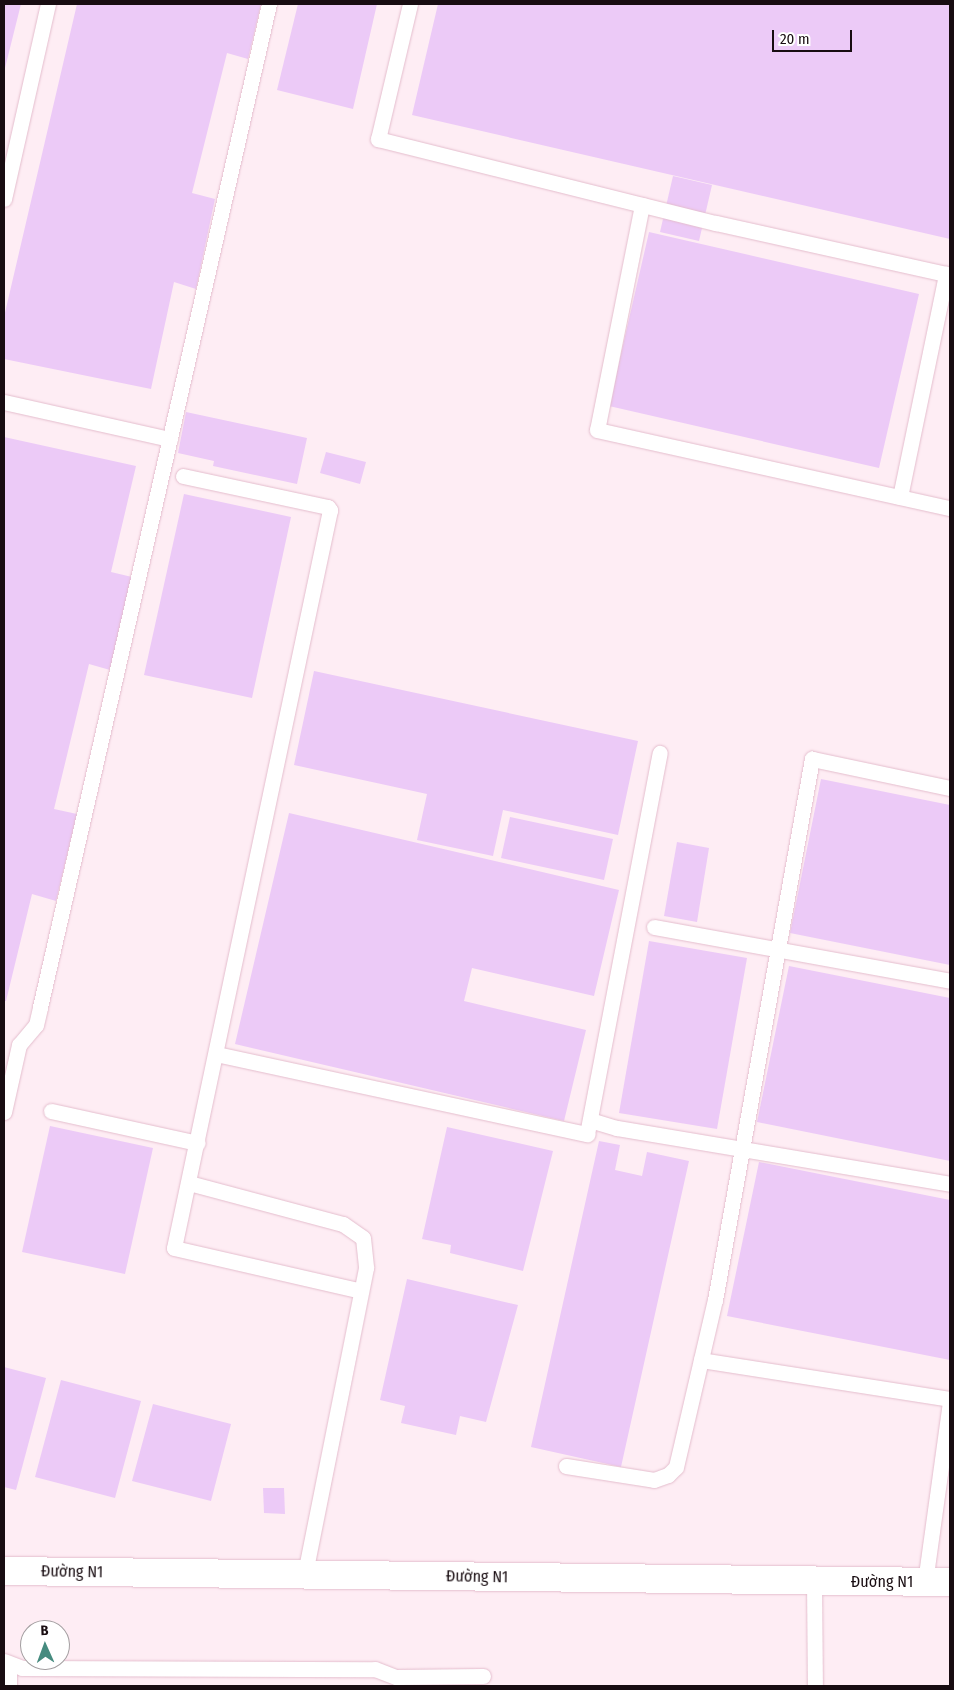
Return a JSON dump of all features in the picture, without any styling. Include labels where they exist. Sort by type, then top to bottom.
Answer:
[{"type":"street","name":"Đường N1","points":[[4,1571],[938,1582]]},
{"type":"lane","points":[[4,199],[48,4]]},
{"type":"lane","points":[[4,1112],[11,1046],[23,1038],[36,1025],[270,4]]},
{"type":"lane","points":[[410,4],[378,140],[642,205],[948,275],[900,497]]},
{"type":"lane","points":[[642,205],[597,430],[950,508]]},
{"type":"lane","points":[[4,402],[170,438]]},
{"type":"lane","points":[[183,476],[328,507],[330,510],[198,1143],[174,1248],[361,1291]]},
{"type":"lane","points":[[216,1054],[587,1134],[660,753]]},
{"type":"lane","points":[[566,1466],[654,1480],[668,1476],[676,1467],[715,1300],[812,759],[950,788]]},
{"type":"lane","points":[[654,927],[950,981]]},
{"type":"lane","points":[[50,1111],[198,1143]]},
{"type":"lane","points":[[590,1120],[617,1128],[950,1184]]},
{"type":"lane","points":[[189,1183],[343,1224],[363,1238],[366,1268],[305,1574]]},
{"type":"lane","points":[[701,1360],[950,1400],[938,1582]]},
{"type":"lane","points":[[814,1582],[816,1686]]},
{"type":"lane","points":[[9,1686],[6,1663],[22,1668],[375,1669],[396,1677],[483,1676]]},
{"type":"building","points":[[4,4],[21,4],[4,72]]},
{"type":"building","points":[[77,4],[261,4],[248,59],[227,53],[192,193],[215,199],[196,289],[174,282],[151,389],[4,359],[4,317]]},
{"type":"building","points":[[298,4],[377,4],[353,109],[277,90]]},
{"type":"building","points":[[438,4],[950,4],[950,239],[412,115]]},
{"type":"building","points":[[673,176],[712,185],[699,241],[660,232]]},
{"type":"building","points":[[649,232],[919,294],[879,468],[609,406]]},
{"type":"building","points":[[186,412],[307,438],[297,484],[213,466],[214,461],[178,453]]},
{"type":"building","points":[[4,437],[136,466],[111,572],[132,577],[110,670],[89,664],[54,809],[77,814],[56,901],[32,894],[6,1001],[4,1001]]},
{"type":"building","points":[[326,452],[366,462],[360,484],[320,473]]},
{"type":"building","points":[[184,494],[291,517],[252,698],[144,675]]},
{"type":"building","points":[[314,671],[638,741],[618,835],[503,810],[493,856],[417,840],[427,794],[294,765]]},
{"type":"building","points":[[821,779],[950,805],[950,965],[790,933]]},
{"type":"building","points":[[289,813],[619,890],[594,996],[472,968],[464,1001],[586,1030],[564,1121],[235,1044]]},
{"type":"building","points":[[510,817],[613,839],[604,880],[501,858]]},
{"type":"building","points":[[677,842],[709,848],[697,922],[664,916]]},
{"type":"building","points":[[649,941],[747,958],[717,1129],[619,1113]]},
{"type":"building","points":[[789,966],[950,998],[950,1161],[757,1122]]},
{"type":"building","points":[[50,1126],[153,1148],[125,1274],[22,1252]]},
{"type":"building","points":[[447,1127],[553,1151],[523,1271],[450,1253],[451,1245],[422,1239]]},
{"type":"building","points":[[599,1141],[620,1145],[615,1170],[642,1176],[647,1152],[689,1161],[621,1467],[531,1447]]},
{"type":"building","points":[[759,1162],[950,1200],[950,1360],[727,1316]]},
{"type":"building","points":[[407,1279],[518,1305],[486,1422],[460,1416],[456,1435],[401,1423],[405,1406],[380,1400]]},
{"type":"building","points":[[4,1367],[46,1378],[16,1490],[4,1487]]},
{"type":"building","points":[[61,1380],[141,1401],[115,1498],[35,1477]]},
{"type":"building","points":[[153,1404],[231,1424],[211,1501],[132,1481]]},
{"type":"building","points":[[263,1488],[284,1488],[285,1514],[264,1513]]}]
